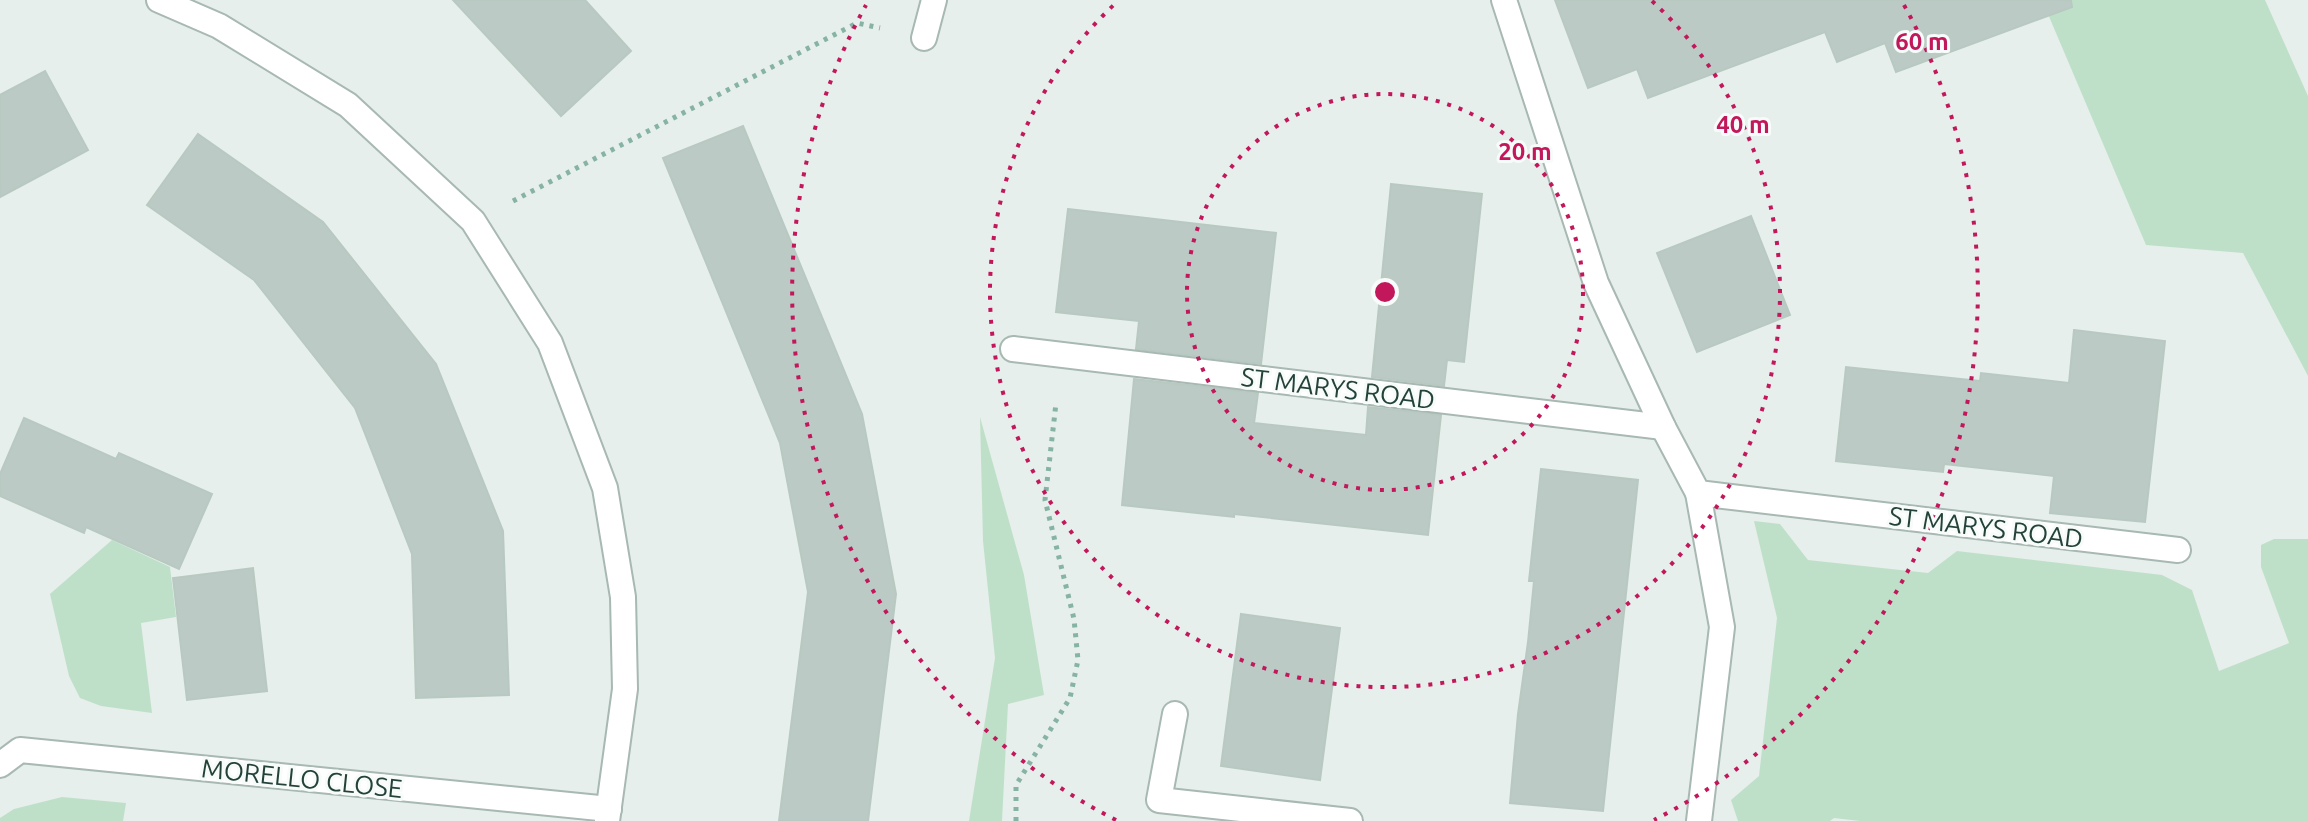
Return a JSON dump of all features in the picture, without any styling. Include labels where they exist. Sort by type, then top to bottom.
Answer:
[{"type":"street","points":[[159,0],[219,26],[348,105],[473,221],[550,343],[605,488],[623,597],[625,689],[608,815]]},
{"type":"street","points":[[924,38],[934,0]]},
{"type":"street","points":[[1504,0],[1596,283],[1663,427],[1698,493],[1722,627],[1699,821]]},
{"type":"street","name":"ST MARYS ROAD","points":[[1013,349],[1663,427]]},
{"type":"street","name":"ST MARYS ROAD","points":[[1698,493],[2178,550]]},
{"type":"street","points":[[1175,714],[1158,810],[1350,821]]},
{"type":"street","name":"MORELLO CLOSE","points":[[0,765],[20,750],[608,815]]},
{"type":"path","points":[[473,221],[857,23],[924,38]]},
{"type":"path","points":[[1016,821],[1016,785],[1070,698],[1078,660],[1074,619],[1045,500],[1062,354]]},
{"type":"green space","points":[[2042,0],[2265,0],[2308,96],[2308,376],[2243,253],[2146,245]]},
{"type":"green space","points":[[980,417],[1024,575],[1044,695],[1008,704],[1002,821],[969,821],[995,658],[983,541]]},
{"type":"green space","points":[[1754,521],[1780,524],[1808,560],[1928,573],[1957,551],[2162,575],[2192,590],[2219,671],[2289,643],[2261,567],[2261,545],[2274,539],[2308,539],[2308,821],[1860,821],[1834,818],[1830,821],[1738,821],[1731,800],[1759,776],[1777,618]]},
{"type":"green space","points":[[112,540],[170,567],[176,617],[141,623],[152,713],[101,706],[80,698],[69,676],[50,594]]},
{"type":"green space","points":[[62,797],[126,803],[123,821],[0,821],[14,809]]},
{"type":"building","points":[[453,0],[585,0],[631,51],[561,116]]},
{"type":"building","points":[[1555,0],[2071,0],[2072,7],[1896,72],[1885,43],[1837,62],[1825,32],[1648,98],[1637,69],[1588,88]]},
{"type":"building","points":[[45,71],[88,150],[0,197],[0,95]]},
{"type":"building","points":[[743,126],[862,414],[896,594],[868,821],[779,821],[808,592],[780,443],[663,158]]},
{"type":"building","points":[[198,134],[323,222],[436,364],[503,531],[509,695],[416,698],[412,554],[355,408],[254,280],[147,205]]},
{"type":"building","points":[[1391,184],[1482,194],[1464,362],[1447,360],[1444,386],[1372,377]]},
{"type":"building","points":[[1068,209],[1276,233],[1261,364],[1136,349],[1139,321],[1056,312]]},
{"type":"building","points":[[1751,216],[1790,315],[1697,352],[1657,253]]},
{"type":"building","points":[[2074,330],[2165,341],[2145,522],[2050,513],[2054,476],[1944,464],[1943,472],[1836,461],[1846,367],[1980,381],[1981,373],[2069,383]]},
{"type":"building","points":[[1134,379],[1258,393],[1254,423],[1366,435],[1368,407],[1441,415],[1428,535],[1122,505]]},
{"type":"building","points":[[24,418],[116,459],[119,453],[212,494],[179,569],[86,527],[84,533],[0,496],[0,474]]},
{"type":"building","points":[[1541,469],[1638,480],[1603,811],[1510,803],[1534,581],[1529,581]]},
{"type":"building","points":[[253,568],[267,691],[187,700],[173,578]]},
{"type":"building","points":[[1241,614],[1340,628],[1320,780],[1221,766]]}]
